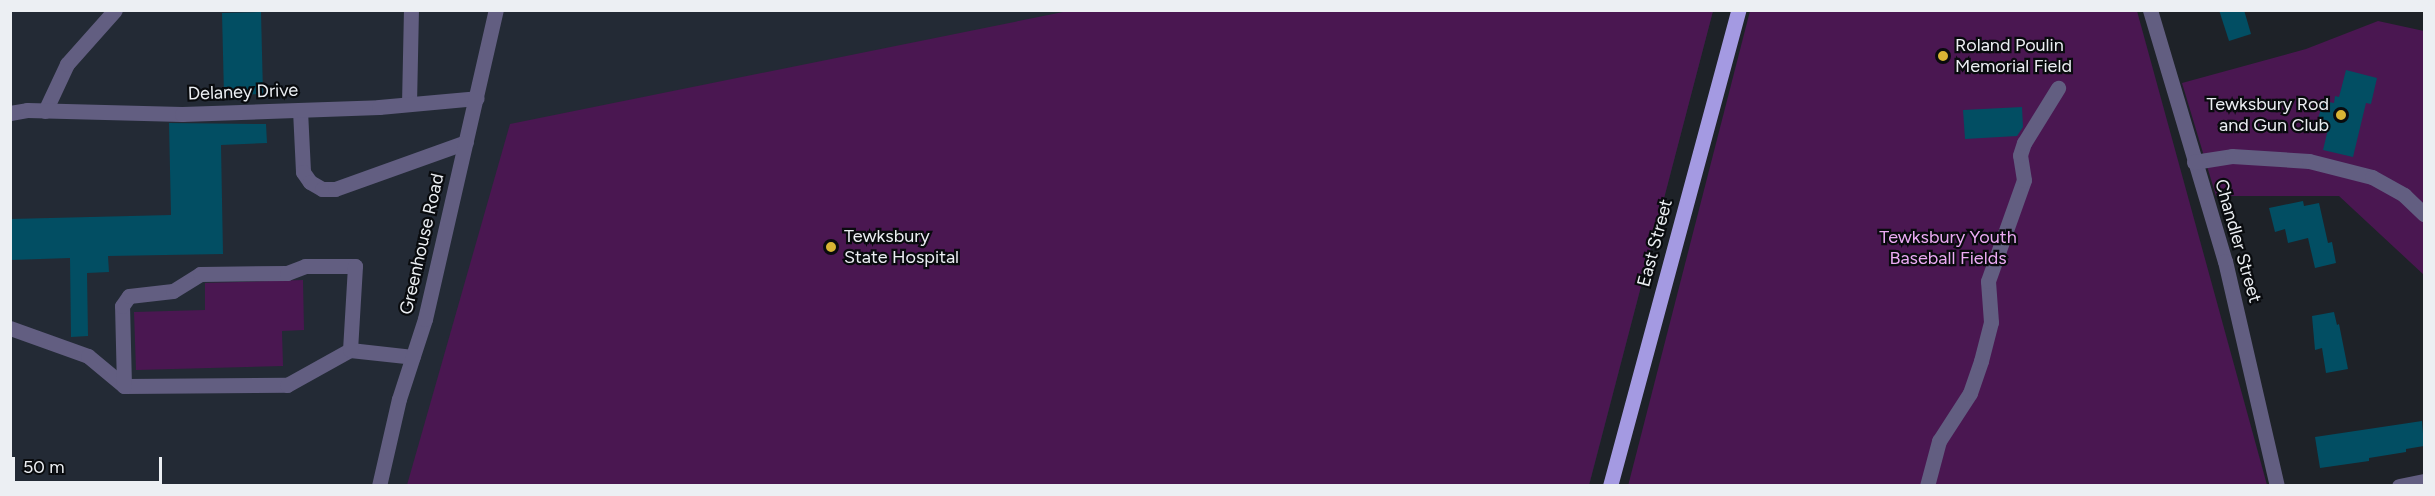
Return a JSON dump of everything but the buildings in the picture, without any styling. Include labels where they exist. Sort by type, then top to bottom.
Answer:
[{"type":"main road","name":"East Street","points":[[1610,486],[1738,10]]},
{"type":"street","points":[[45,111],[67,64],[115,10]]},
{"type":"street","points":[[410,104],[411,10]]},
{"type":"street","name":"Greenhouse Road","points":[[379,486],[399,399],[425,319],[496,10]]},
{"type":"street","name":"Chandler Street","points":[[2150,10],[2234,295],[2277,486]]},
{"type":"street","points":[[1927,486],[1939,441],[1970,393],[1981,361],[1991,322],[1988,281],[2024,180],[2020,155],[2024,143],[2058,88]]},
{"type":"street","name":"Delaney Drive","points":[[10,113],[45,111],[182,114],[300,110],[477,98]]},
{"type":"street","points":[[300,110],[303,172],[310,182],[322,189],[335,189],[466,142]]},
{"type":"street","points":[[2194,162],[2232,156],[2309,161],[2372,177],[2404,195],[2424,214]]},
{"type":"street","points":[[124,386],[122,306],[129,296],[173,291],[200,274],[287,273],[305,266],[356,266],[350,350]]},
{"type":"street","points":[[10,328],[88,356],[124,386],[287,385],[350,350],[413,357]]},
{"type":"street","points":[[2399,486],[2424,481]]},
{"type":"shaded area","name":"Tewksbury State Hospital","points":[[10,11],[1713,11],[1589,486],[11,485]]},
{"type":"green space","name":"Tewksbury State Hospital","points":[[1068,11],[1713,11],[1589,485],[407,485],[510,124]]},
{"type":"green space","name":"Tewksbury Youth Baseball Fields","points":[[1750,11],[2137,11],[2267,485],[1628,486]]},
{"type":"green space","points":[[2378,21],[2424,31],[2424,275],[2339,196],[2216,196],[2182,83],[2306,49]]},
{"type":"green space","points":[[303,280],[304,330],[282,331],[283,366],[136,370],[134,312],[205,310],[205,283]]},
{"type":"place","name":"Roland Poulin Memorial Field","points":[[1943,56]]},
{"type":"place","name":"Tewksbury Rod and Gun Club","points":[[2341,115]]},
{"type":"place","name":"Tewksbury State Hospital","points":[[831,247]]}]
